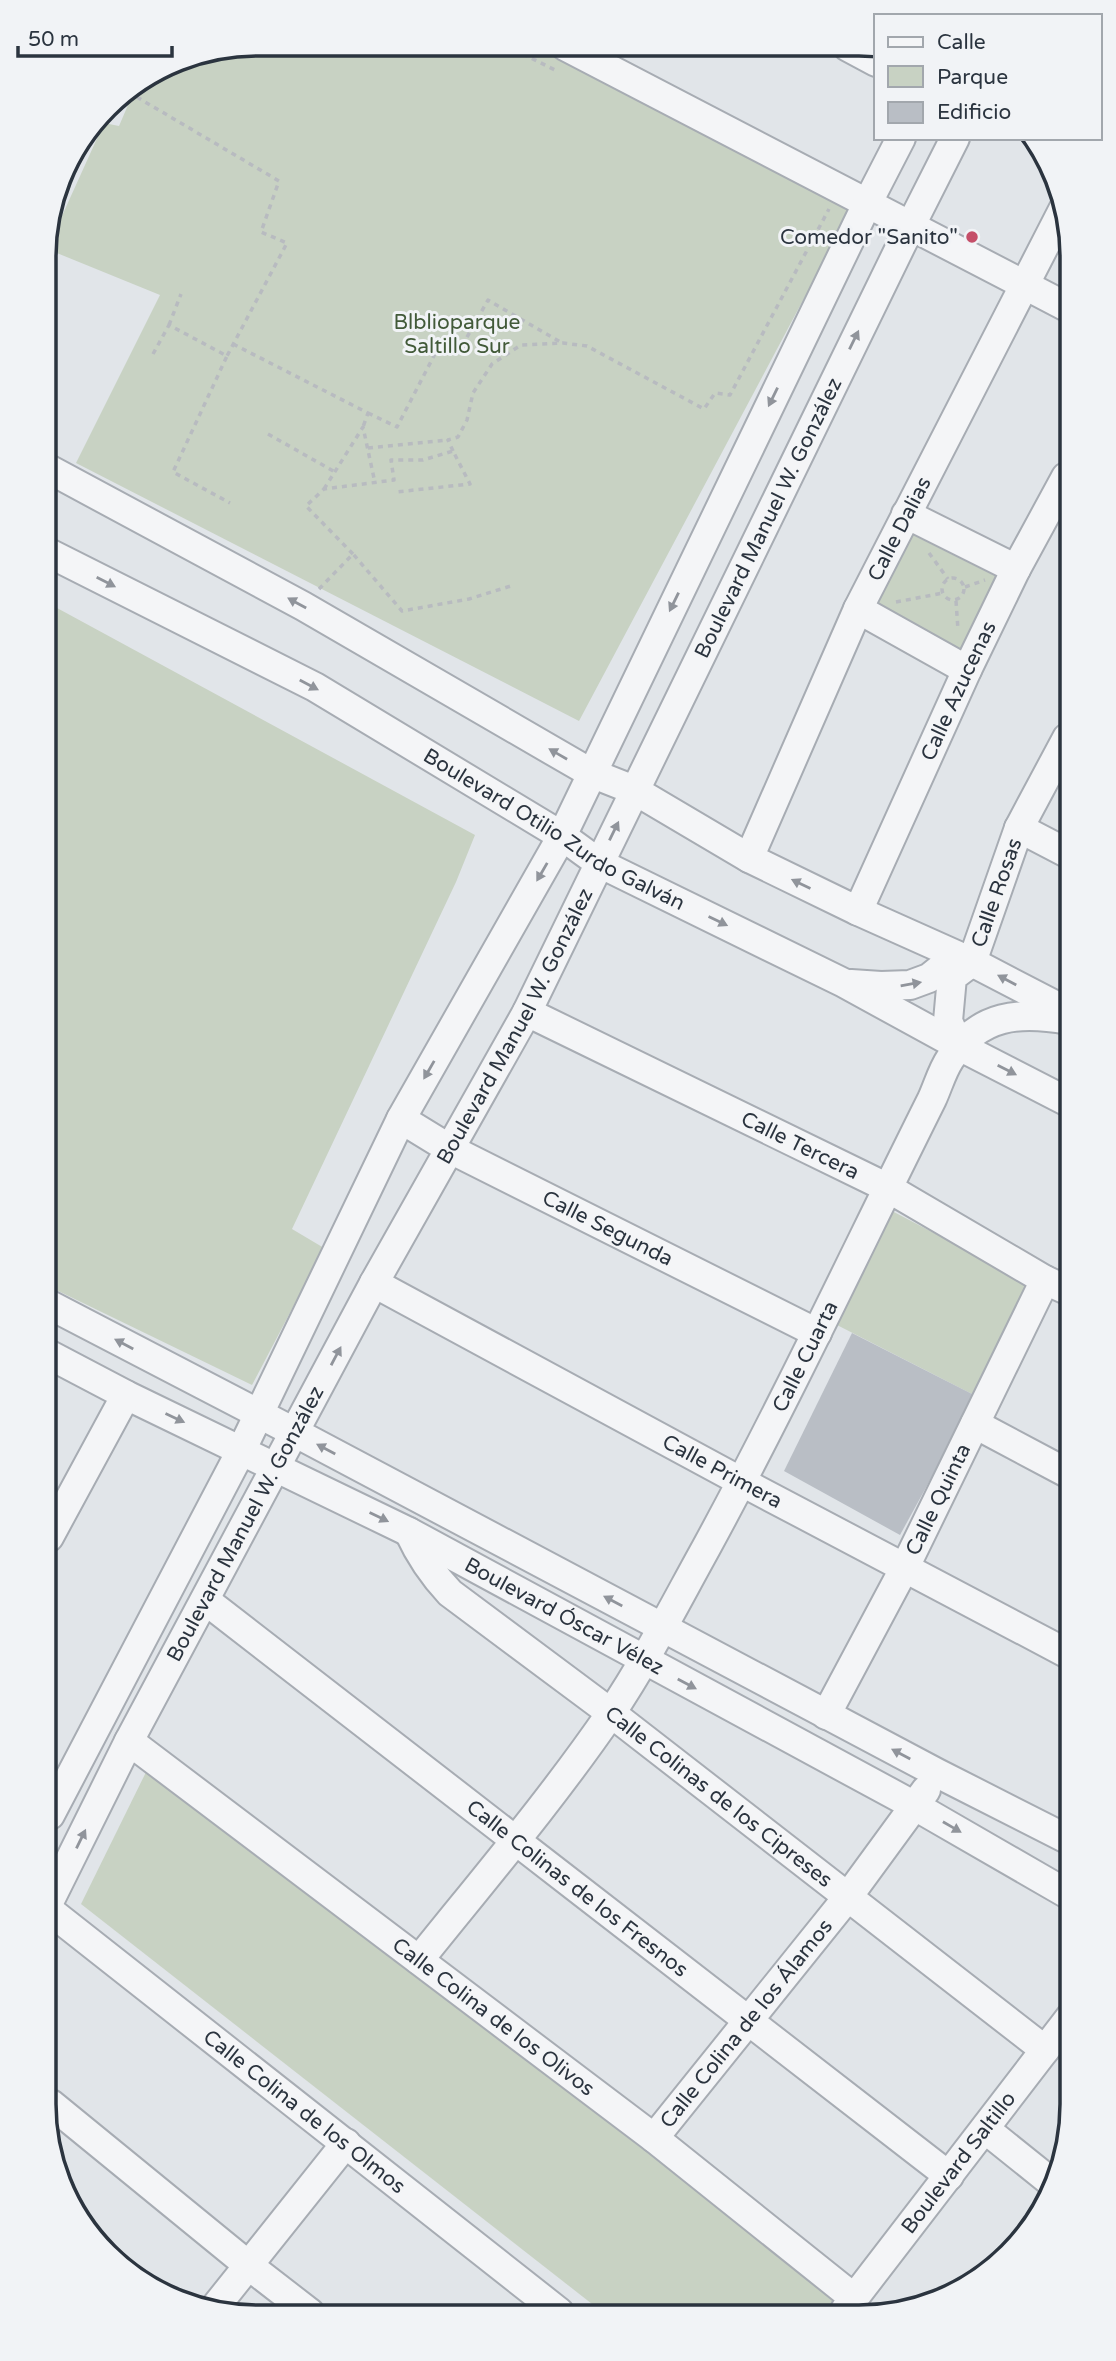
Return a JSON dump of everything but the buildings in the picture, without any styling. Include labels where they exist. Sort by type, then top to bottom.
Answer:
[{"type":"street","points":[[584,56],[1060,303]]},
{"type":"street","name":"Boulevard Manuel W. González","points":[[59,1776],[242,1449],[401,1119],[562,835],[900,140]]},
{"type":"street","name":"Boulevard Manuel W. González","points":[[56,1888],[129,1741],[278,1467],[374,1283],[527,1012],[955,140]]},
{"type":"street","name":"Calle Dalias","points":[[749,858],[871,607],[906,514],[1056,222]]},
{"type":"street","points":[[56,473],[303,606],[591,773],[634,790],[749,858],[972,962],[1060,1008]]},
{"type":"street","name":"Calle Azucenas","points":[[858,911],[967,670],[1016,569],[1060,488]]},
{"type":"street","points":[[906,514],[1016,569]]},
{"type":"street","name":"Boulevard Otilio Zurdo Galván","points":[[56,557],[315,687],[562,835],[599,863],[844,983],[1060,1098]]},
{"type":"street","points":[[871,607],[967,670]]},
{"type":"street","name":"Calle Rosas","points":[[959,1046],[948,1021],[952,977],[972,962],[1019,828],[1060,751]]},
{"type":"street","points":[[1019,828],[1060,849]]},
{"type":"street","points":[[844,983],[910,985],[929,978],[944,966],[972,962]]},
{"type":"street","name":"Calle Tercera","points":[[527,1012],[888,1188],[1057,1285]]},
{"type":"street","points":[[959,1046],[984,1025],[1003,1018],[1042,1016],[1060,1019]]},
{"type":"street","name":"Calle Cuarta","points":[[419,1960],[516,1839],[611,1713],[663,1628],[742,1482],[949,1060],[959,1046]]},
{"type":"street","name":"Calle Segunda","points":[[401,1119],[450,1149],[817,1333]]},
{"type":"street","name":"Calle Primera","points":[[374,1283],[1060,1650]]},
{"type":"street","name":"Calle Quinta","points":[[826,1715],[905,1567],[975,1424],[1057,1285]]},
{"type":"street","name":"Boulevard Óscar Vélez","points":[[56,1308],[826,1715],[1060,1835]]},
{"type":"street","name":"Boulevard Óscar Vélez","points":[[56,1358],[409,1532],[915,1806],[1060,1890]]},
{"type":"street","points":[[56,1524],[126,1395]]},
{"type":"street","points":[[975,1424],[1060,1469]]},
{"type":"street","name":"Calle Colinas de los Cipreses","points":[[409,1532],[421,1558],[450,1592],[611,1713],[1045,2050]]},
{"type":"street","name":"Calle Colinas de los Fresnos","points":[[205,1600],[949,2176]]},
{"type":"street","name":"Calle Colina de los Olivos","points":[[129,1741],[654,2138],[850,2304]]},
{"type":"street","name":"Calle Colina de los Álamos","points":[[654,2138],[847,1898],[937,1773]]},
{"type":"street","name":"Calle Colina de los Olmos","points":[[56,1916],[346,2143],[541,2305]]},
{"type":"street","name":"Boulevard Saltillo","points":[[850,2304],[1060,2030]]},
{"type":"street","points":[[56,2108],[300,2305]]},
{"type":"street","points":[[985,2129],[1046,2178]]},
{"type":"street","points":[[220,2301],[346,2143]]},
{"type":"path","points":[[527,56],[568,77]]},
{"type":"path","points":[[136,97],[279,181],[261,232],[287,243],[227,356],[173,472],[230,503]]},
{"type":"path","points":[[368,448],[458,437],[467,420],[473,393],[492,364],[520,345],[563,343],[587,346],[704,409],[715,393],[730,395],[830,209]]},
{"type":"path","points":[[153,354],[169,325],[181,294]]},
{"type":"path","points":[[233,344],[397,427],[438,348],[458,353],[488,300],[563,343]]},
{"type":"path","points":[[169,325],[227,356]]},
{"type":"path","points":[[368,412],[363,427],[324,489],[306,506],[354,554],[402,611],[469,599],[514,585]]},
{"type":"path","points":[[363,427],[375,483]]},
{"type":"path","points":[[268,434],[335,472]]},
{"type":"path","points":[[397,492],[470,484],[448,440]]},
{"type":"path","points":[[324,489],[394,481],[391,460],[424,460],[453,452]]},
{"type":"path","points":[[303,606],[354,554]]},
{"type":"path","points":[[951,578],[958,579],[965,590],[962,597],[956,601],[946,598],[943,593],[945,581],[951,578]]},
{"type":"path","points":[[871,607],[943,593]]},
{"type":"path","points":[[956,601],[959,639]]},
{"type":"green space","name":"Blblioparque Saltillo Sur","points":[[244,56],[561,56],[851,210],[579,721],[76,463],[160,295],[56,253],[59,221],[100,131],[107,124],[119,126],[129,102],[145,90],[180,71],[218,60]]},
{"type":"green space","points":[[912,530],[1001,576],[961,652],[872,607]]},
{"type":"green space","points":[[56,607],[475,835],[456,882],[292,1229],[324,1248],[252,1385],[56,1290]]},
{"type":"green space","points":[[892,1211],[1035,1286],[976,1396],[837,1325]]},
{"type":"green space","points":[[151,1762],[837,2298],[831,2305],[593,2305],[81,1904]]},
{"type":"place","name":"Comedor \"Sanito\"","points":[[972,237]]}]
